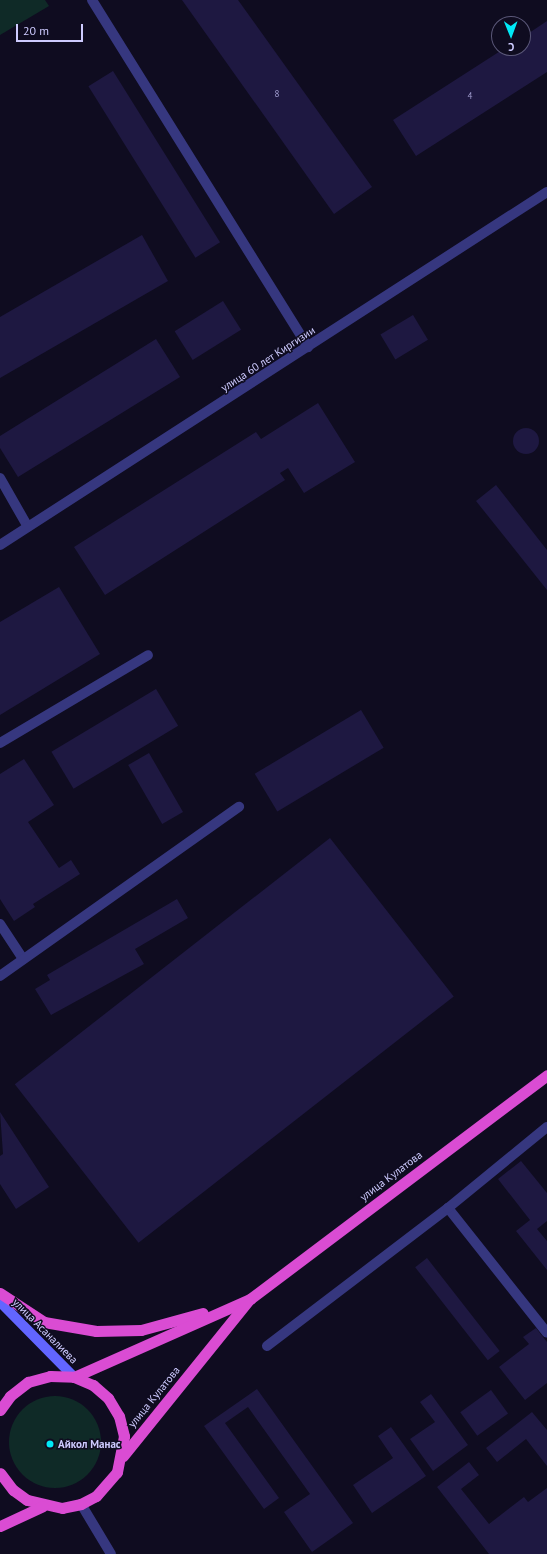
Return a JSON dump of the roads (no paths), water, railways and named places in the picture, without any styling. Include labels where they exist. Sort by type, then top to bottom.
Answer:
[{"type":"highway","name":"улица Кулатова","points":[[74,1377],[250,1299],[547,1075]]},
{"type":"highway","points":[[0,1293],[44,1322],[114,1333],[169,1323],[250,1299]]},
{"type":"highway","name":"улица Кулатова","points":[[123,1456],[250,1299]]},
{"type":"highway","points":[[0,1410],[10,1396],[28,1382],[50,1376],[74,1377],[93,1385],[112,1404],[124,1436],[123,1456],[108,1485],[81,1504],[43,1506],[0,1526]]},
{"type":"highway","points":[[0,1473],[13,1490],[43,1506]]},
{"type":"main road","name":"улица Асаналиева","points":[[0,1302],[74,1377]]},
{"type":"street","points":[[92,0],[308,346]]},
{"type":"street","name":"улица 60 лет Киргизии","points":[[0,545],[547,192]]},
{"type":"street","points":[[0,478],[28,527]]},
{"type":"street","points":[[0,743],[148,655]]},
{"type":"street","points":[[0,976],[239,807]]},
{"type":"street","points":[[0,924],[23,959]]},
{"type":"street","points":[[267,1346],[448,1208],[547,1127]]},
{"type":"street","points":[[448,1208],[547,1333]]},
{"type":"street","points":[[81,1504],[111,1554]]},
{"type":"place","name":"Айкол Манас","points":[[50,1444]]}]
